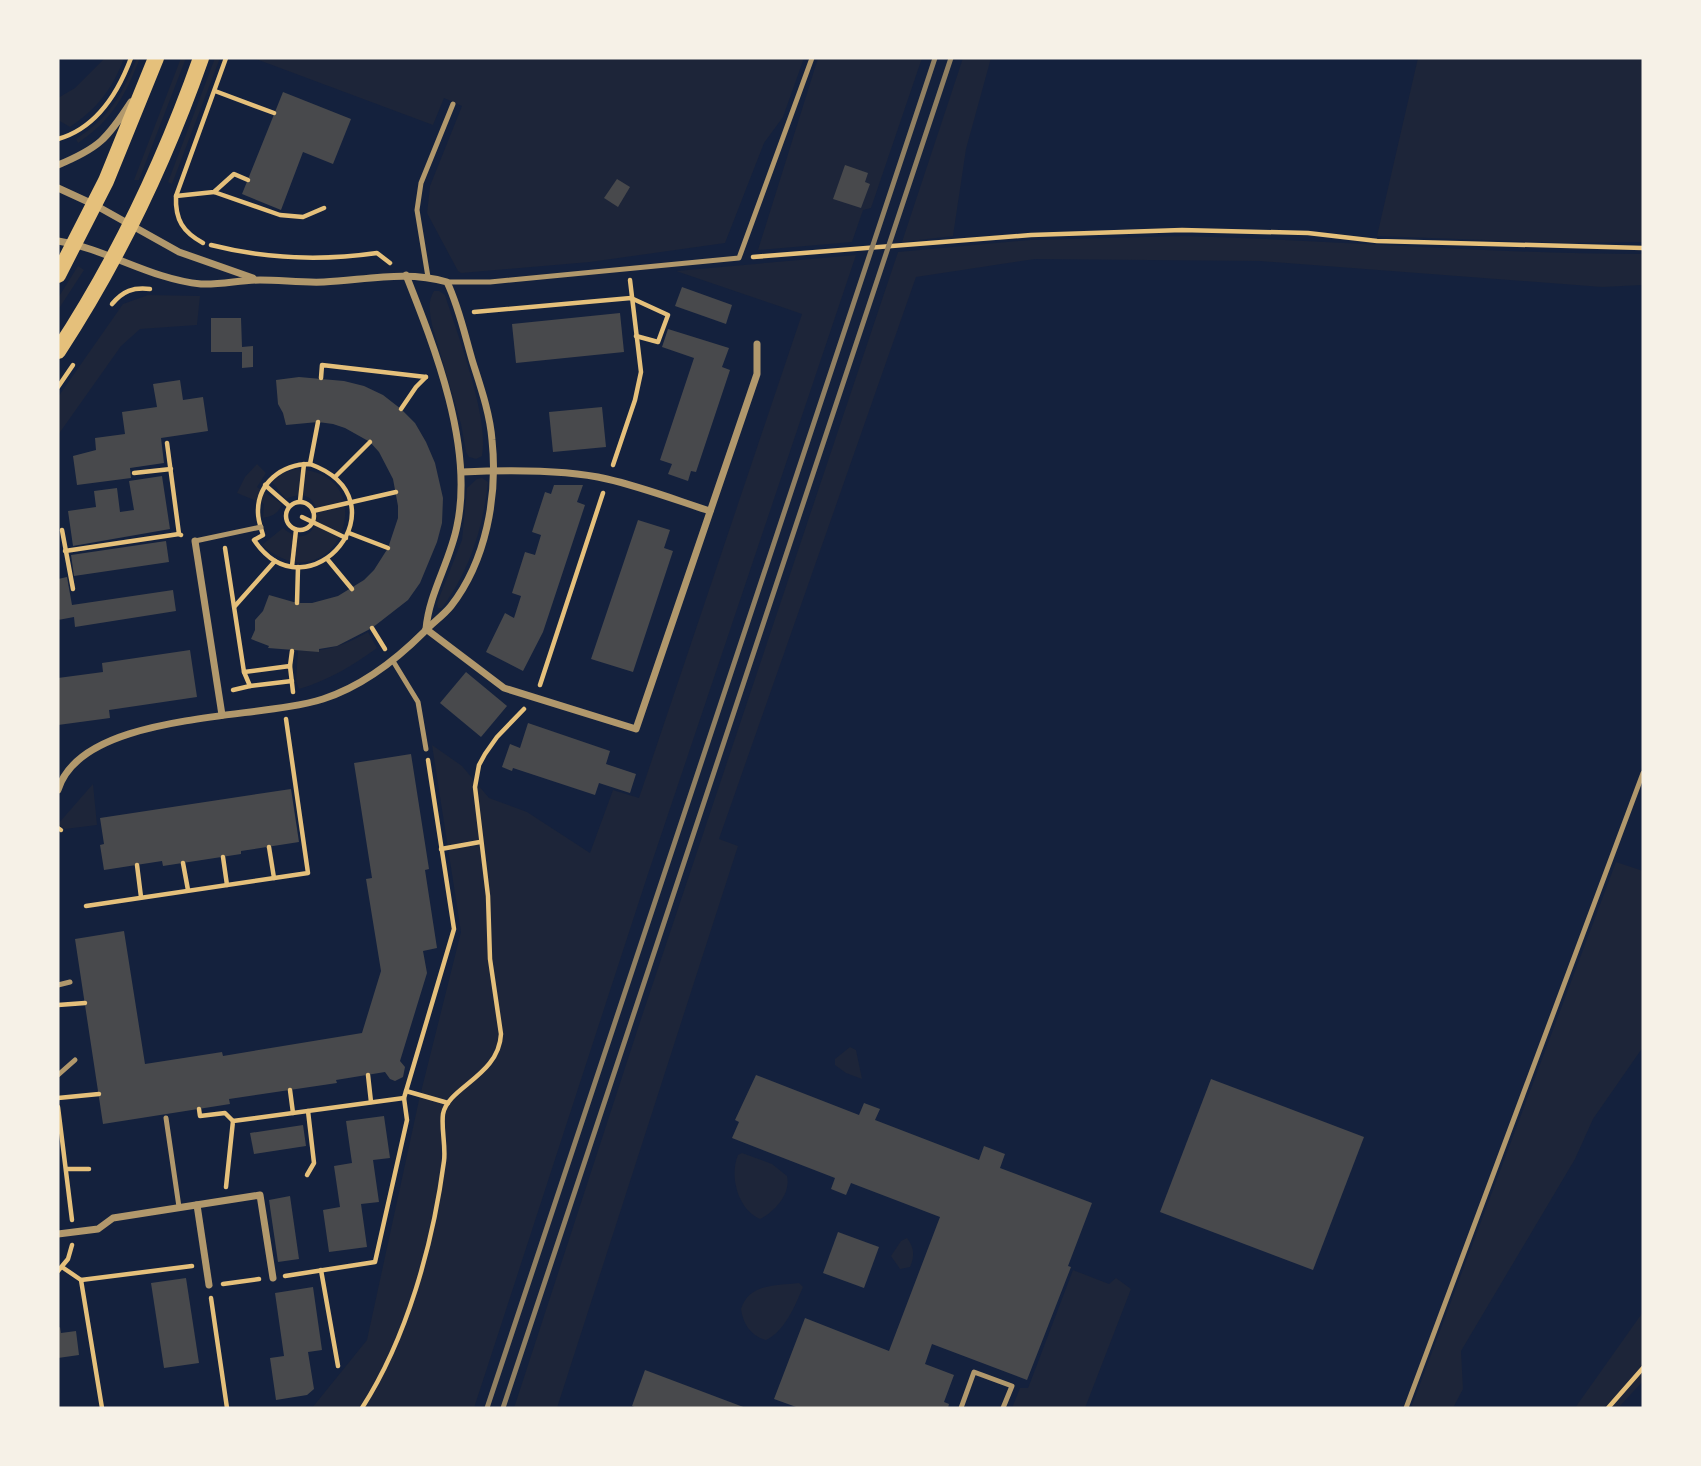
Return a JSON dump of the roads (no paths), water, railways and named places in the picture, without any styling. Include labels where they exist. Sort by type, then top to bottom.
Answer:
[{"type":"main road","points":[[58,275],[95,205],[156,58]]},
{"type":"main road","points":[[58,351],[93,297],[149,191],[201,58]]},
{"type":"street","points":[[58,165],[92,149],[107,138],[149,75]]},
{"type":"street","points":[[58,188],[95,205],[179,252],[257,280]]},
{"type":"street","points":[[58,241],[75,244],[156,275],[201,284],[257,280],[321,282],[406,275],[447,282],[486,407],[492,438],[494,471],[492,502],[477,556],[451,606],[393,661],[348,689],[326,698],[284,708],[155,726],[125,734],[73,765],[58,786]]},
{"type":"street","points":[[406,275],[422,317],[455,426],[462,472],[458,524],[448,559],[432,596],[426,629]]},
{"type":"street","points":[[426,629],[504,688],[636,729],[757,374],[757,344]]},
{"type":"street","points":[[462,472],[583,475],[608,479],[710,511]]},
{"type":"street","points":[[195,541],[222,715]]},
{"type":"street","points":[[58,1234],[97,1229],[113,1218],[260,1195],[273,1278]]},
{"type":"street","points":[[197,1205],[209,1285]]},
{"type":"lane","points":[[447,282],[489,282],[739,258],[811,58]]},
{"type":"lane","points":[[428,277],[417,210],[421,183],[453,104]]},
{"type":"lane","points":[[195,541],[261,527]]},
{"type":"lane","points":[[393,661],[418,702],[426,749]]},
{"type":"lane","points":[[1406,1408],[1643,772]]},
{"type":"lane","points":[[58,985],[70,982]]},
{"type":"lane","points":[[58,1075],[75,1060]]},
{"type":"lane","points":[[166,1118],[179,1208]]},
{"type":"lane","points":[[961,1408],[974,1372],[1012,1386],[1003,1408]]},
{"type":"railway","points":[[487,1408],[935,58]]},
{"type":"railway","points":[[503,1408],[951,58]]}]
